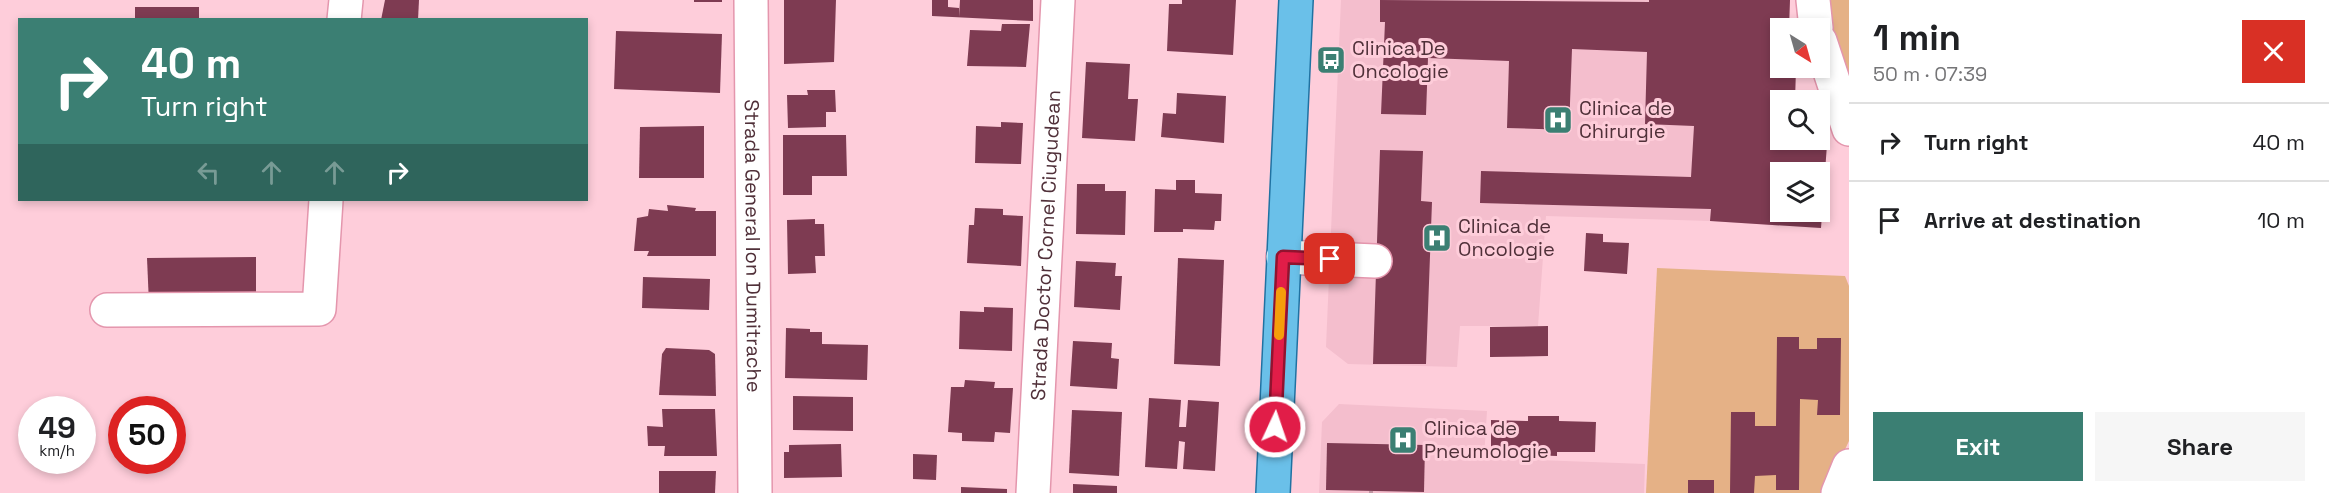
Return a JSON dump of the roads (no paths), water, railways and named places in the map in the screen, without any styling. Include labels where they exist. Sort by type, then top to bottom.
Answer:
[{"type":"main road","points":[[1273,493],[1296,0]]},
{"type":"street","points":[[344,18],[346,0]]},
{"type":"street","name":"Strada General Ion Dumitrache","points":[[751,0],[755,493]]},
{"type":"street","name":"Strada Doctor Cornel Ciugudean","points":[[1033,493],[1058,0]]},
{"type":"street","points":[[1813,0],[1815,18]]},
{"type":"street","points":[[1830,71],[1849,129]]},
{"type":"street","points":[[107,310],[319,309],[326,201]]},
{"type":"street","points":[[1283,257],[1375,261]]},
{"type":"street","points":[[1838,493],[1849,466]]},
{"type":"place","name":"Clinica De Oncologie","points":[[1331,60]]},
{"type":"place","name":"Clinica de Chirurgie","points":[[1558,120]]},
{"type":"place","name":"Clinica de Oncologie","points":[[1437,238]]},
{"type":"place","name":"Clinica de Pneumologie","points":[[1403,440]]}]
